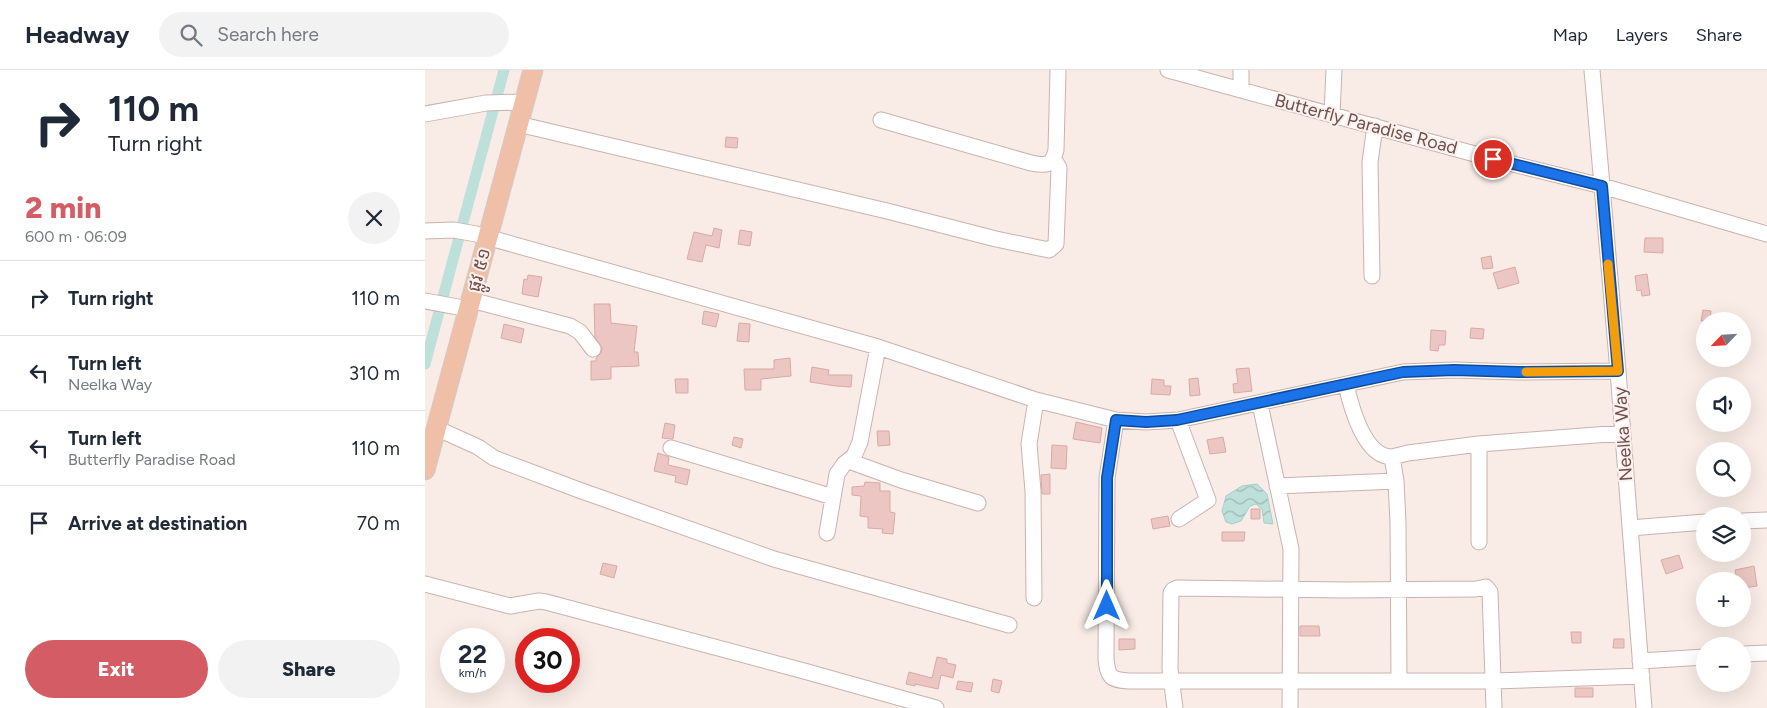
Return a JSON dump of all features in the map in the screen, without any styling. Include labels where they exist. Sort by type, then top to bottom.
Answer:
[{"type":"main road","name":"ផ្លូវ ៥១","points":[[425,470],[436,428],[450,303],[482,236],[518,124],[533,70]]},
{"type":"street","points":[[881,120],[1031,163],[1049,164],[1054,159],[1056,150],[1058,70]]},
{"type":"street","name":"Butterfly Paradise Road","points":[[1168,70],[1493,159],[1602,186],[1767,234]]},
{"type":"street","points":[[1241,70],[1241,90]]},
{"type":"street","points":[[1332,114],[1334,70]]},
{"type":"street","name":"Neelka Way","points":[[1592,70],[1644,708]]},
{"type":"street","points":[[425,114],[486,103],[524,102]]},
{"type":"street","points":[[518,124],[887,211],[996,239],[1049,250],[1056,244],[1058,223],[1059,168],[1054,159]]},
{"type":"street","points":[[1372,276],[1370,162],[1375,126]]},
{"type":"street","points":[[425,230],[453,230],[482,236],[878,347],[1036,400],[1116,420],[1146,422],[1177,420],[1260,404],[1403,372],[1454,370],[1519,372],[1618,371]]},
{"type":"street","points":[[450,303],[570,326],[580,332],[593,348]]},
{"type":"street","points":[[827,533],[837,474],[839,469],[854,456],[860,442],[878,347]]},
{"type":"street","points":[[1346,384],[1357,422],[1364,436],[1377,453],[1384,457],[1479,444],[1622,433]]},
{"type":"street","points":[[1034,598],[1033,491],[1029,444],[1036,400]]},
{"type":"street","points":[[1260,404],[1291,549],[1290,708]]},
{"type":"street","points":[[1116,420],[1109,457],[1106,495],[1107,671],[1109,676],[1119,681],[1493,680],[1641,668],[1696,659]]},
{"type":"street","points":[[1177,420],[1208,500],[1179,519]]},
{"type":"street","points":[[436,428],[478,447],[494,458],[774,559],[1009,624]]},
{"type":"street","points":[[1479,444],[1479,542]]},
{"type":"street","points":[[671,448],[833,497]]},
{"type":"street","points":[[1392,457],[1396,481],[1398,523],[1399,681]]},
{"type":"street","points":[[849,461],[901,480],[978,503]]},
{"type":"street","points":[[1277,486],[1396,481]]},
{"type":"street","points":[[1751,521],[1767,520]]},
{"type":"street","points":[[1630,528],[1696,523]]},
{"type":"street","points":[[426,584],[510,606],[539,601],[545,602],[795,668],[936,708]]},
{"type":"street","points":[[1175,708],[1170,669],[1170,646],[1171,593],[1177,588],[1292,590],[1476,589],[1486,587],[1489,590],[1494,708]]},
{"type":"street","points":[[1751,654],[1767,653]]},
{"type":"water","points":[[1257,484],[1267,494],[1273,524],[1264,523],[1262,509],[1256,504],[1250,506],[1241,521],[1232,524],[1226,522],[1222,511],[1226,496],[1242,486]]},
{"type":"building","points":[[726,137],[738,138],[737,148],[725,147]]},
{"type":"building","points":[[714,228],[722,230],[719,248],[706,245],[702,262],[687,259],[694,232],[712,236]]},
{"type":"building","points":[[740,230],[752,232],[750,246],[738,244]]},
{"type":"building","points":[[1645,238],[1663,238],[1663,253],[1644,252]]},
{"type":"building","points":[[1491,256],[1493,268],[1483,269],[1481,258]]},
{"type":"building","points":[[1515,267],[1519,283],[1498,289],[1493,273]]},
{"type":"building","points":[[1647,274],[1650,295],[1642,296],[1641,290],[1637,291],[1635,276]]},
{"type":"building","points":[[528,275],[542,277],[538,297],[522,294],[524,279],[527,280]]},
{"type":"building","points":[[594,304],[610,304],[611,323],[637,326],[634,352],[638,352],[639,366],[611,367],[611,379],[591,380],[591,361],[596,361],[602,348],[595,337]]},
{"type":"building","points":[[704,311],[719,314],[716,327],[702,324]]},
{"type":"building","points":[[739,323],[750,324],[749,342],[737,341]]},
{"type":"building","points":[[504,324],[524,329],[521,343],[501,338]]},
{"type":"building","points":[[1471,328],[1484,329],[1483,339],[1470,338]]},
{"type":"building","points":[[1431,330],[1446,331],[1445,345],[1439,345],[1438,351],[1430,350]]},
{"type":"building","points":[[790,358],[791,376],[761,379],[761,390],[745,390],[744,369],[774,369],[774,360]]},
{"type":"building","points":[[812,367],[829,370],[828,375],[852,375],[851,387],[810,382]]},
{"type":"building","points":[[1249,368],[1252,391],[1234,393],[1233,384],[1238,383],[1236,369]]},
{"type":"building","points":[[1198,378],[1200,395],[1190,396],[1189,379]]},
{"type":"building","points":[[675,379],[688,379],[688,393],[676,393]]},
{"type":"building","points":[[1152,379],[1164,380],[1164,386],[1171,386],[1170,395],[1151,394]]},
{"type":"building","points":[[1076,422],[1102,428],[1100,443],[1073,439]]},
{"type":"building","points":[[665,423],[675,425],[673,439],[662,438]]},
{"type":"building","points":[[877,431],[889,431],[890,445],[878,446]]},
{"type":"building","points":[[734,437],[743,439],[741,448],[732,445]]},
{"type":"building","points":[[1223,437],[1226,452],[1210,454],[1207,440]]},
{"type":"building","points":[[1052,445],[1067,446],[1066,469],[1051,468]]},
{"type":"building","points":[[658,453],[669,457],[668,465],[690,470],[687,485],[675,482],[676,476],[654,471]]},
{"type":"building","points":[[1050,474],[1050,494],[1042,494],[1041,475]]},
{"type":"building","points":[[865,482],[880,483],[880,491],[890,491],[890,512],[895,513],[893,534],[882,533],[883,529],[868,528],[868,517],[860,516],[861,496],[852,495],[852,487],[864,486]]},
{"type":"building","points":[[1251,509],[1260,509],[1260,519],[1251,519]]},
{"type":"building","points":[[1168,516],[1170,526],[1153,529],[1151,519]]},
{"type":"building","points":[[1222,532],[1245,532],[1244,541],[1222,541]]},
{"type":"building","points":[[1679,555],[1683,568],[1666,574],[1661,560]]},
{"type":"building","points":[[603,563],[617,566],[614,578],[600,574]]},
{"type":"building","points":[[1754,566],[1757,586],[1751,587],[1751,572],[1735,572],[1735,570]]},
{"type":"building","points":[[1300,626],[1319,626],[1320,636],[1300,636]]},
{"type":"building","points":[[1571,632],[1581,632],[1581,643],[1572,643]]},
{"type":"building","points":[[1119,639],[1135,639],[1135,649],[1119,650]]},
{"type":"building","points":[[1614,639],[1624,639],[1624,648],[1613,648]]},
{"type":"building","points":[[937,657],[947,659],[947,663],[956,665],[953,678],[941,675],[938,689],[906,684],[909,672],[932,678]]},
{"type":"building","points":[[993,679],[1002,681],[999,693],[991,691]]},
{"type":"building","points":[[958,681],[973,683],[971,692],[956,689]]},
{"type":"building","points":[[1575,688],[1593,688],[1593,697],[1575,697]]},
{"type":"waterway","points":[[425,364],[504,70]]},
{"type":"slow traffic","points":[[1526,372],[1618,371],[1608,264]]},
{"type":"route","points":[[1107,606],[1106,495],[1109,457],[1116,420],[1146,422],[1177,420],[1403,372],[1454,370],[1519,372],[1618,371],[1602,186],[1493,159]]}]
